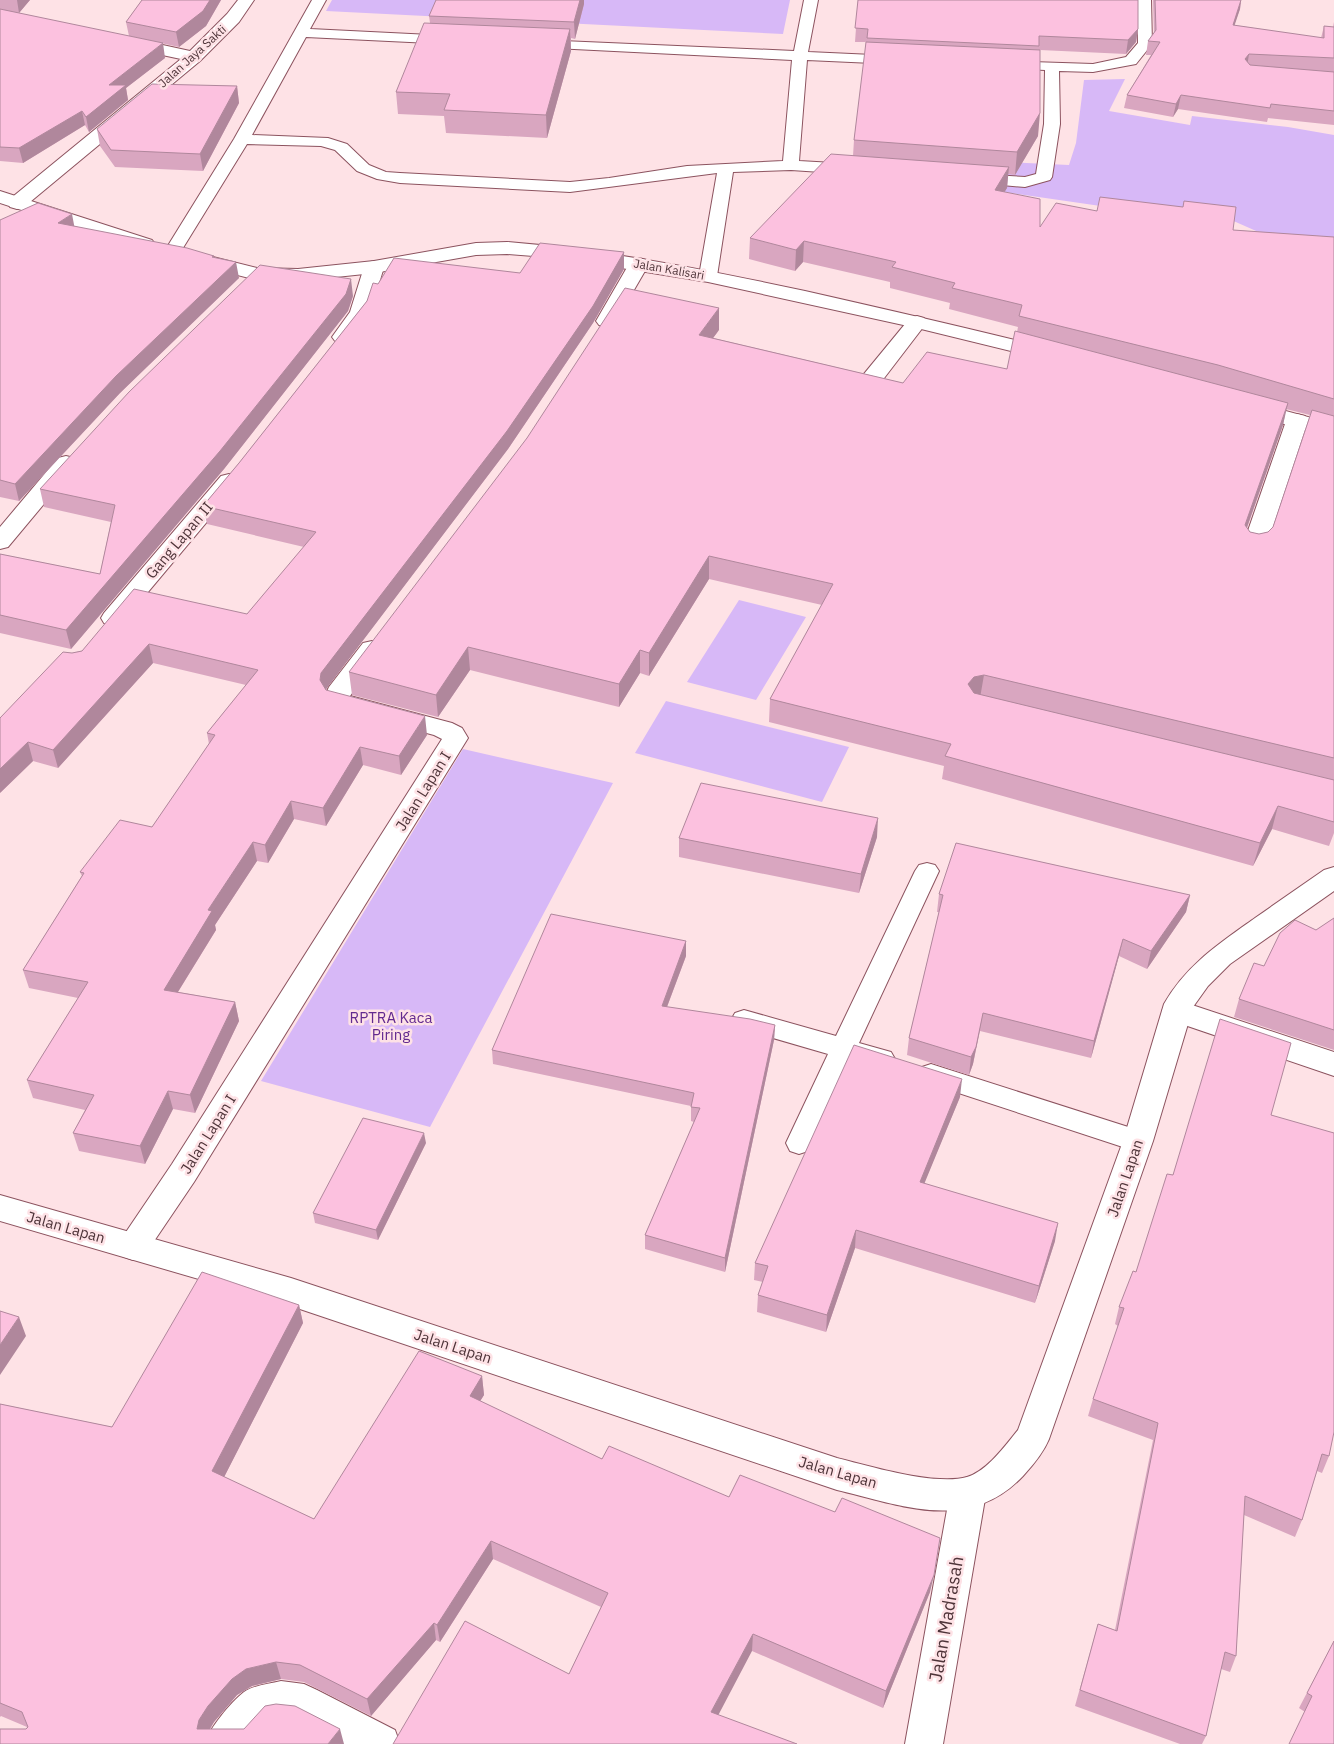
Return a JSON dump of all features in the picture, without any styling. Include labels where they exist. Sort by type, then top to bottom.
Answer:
[{"type":"street","name":"Jalan Jaya Sakti","points":[[11,207],[194,56],[233,18],[246,0]]},
{"type":"street","points":[[106,38],[194,56]]},
{"type":"street","name":"Jalan Kalisari","points":[[11,207],[40,210],[130,240],[236,270],[257,274],[314,275],[374,267],[458,251],[490,248],[558,252],[708,276],[917,322],[1071,360]]},
{"type":"street","points":[[595,339],[639,264]]},
{"type":"street","points":[[330,352],[360,313],[374,267]]},
{"type":"street","points":[[237,292],[257,274]]},
{"type":"street","points":[[867,385],[917,322]]},
{"type":"street","points":[[1233,402],[1334,431]]},
{"type":"street","points":[[1254,548],[1297,421]]},
{"type":"street","points":[[0,542],[54,475],[82,447]]},
{"type":"street","name":"Gang Lapan II","points":[[101,632],[239,468]]},
{"type":"street","name":"Jalan Lapan I","points":[[133,1247],[183,1173],[455,738],[453,734],[444,729],[338,701],[338,693],[386,629]]},
{"type":"street","name":"Jalan Lapan","points":[[0,1208],[291,1292],[837,1474],[920,1492],[943,1494],[968,1493],[989,1483],[1007,1468],[1032,1439],[1138,1141],[1179,1004],[1198,978],[1220,957],[1334,877]]},
{"type":"street","points":[[1177,1011],[1334,1064]]},
{"type":"street","name":"Jalan Madrasah","points":[[933,1741],[968,1493]]},
{"type":"street","points":[[222,1744],[258,1705],[281,1700],[304,1703],[381,1744]]},
{"type":"lane","points":[[172,252],[242,139],[303,33],[319,0]]},
{"type":"lane","points":[[791,165],[800,56],[811,0]]},
{"type":"lane","points":[[994,64],[1093,68],[1131,61],[1145,44],[1144,0]]},
{"type":"lane","points":[[303,33],[462,40]]},
{"type":"lane","points":[[522,43],[907,60]]},
{"type":"lane","points":[[961,178],[1025,182],[1044,177],[1052,124],[1052,66]]},
{"type":"lane","points":[[242,139],[322,141],[341,147],[363,168],[383,176],[570,187],[599,186],[666,172],[700,169],[791,165],[868,170]]},
{"type":"lane","points":[[708,276],[726,168]]},
{"type":"lane","points":[[799,1143],[846,1048],[927,871]]},
{"type":"lane","points":[[740,1019],[846,1048],[1138,1141]]},
{"type":"green space","points":[[332,0],[790,0],[783,34],[326,11]]},
{"type":"green space","points":[[1125,79],[1109,111],[1190,125],[1192,116],[1288,127],[1334,135],[1334,253],[1272,238],[1229,219],[1142,212],[908,178],[1006,162],[1069,165],[1076,143],[1084,80]]},
{"type":"green space","points":[[739,600],[806,617],[756,700],[687,682]]},
{"type":"green space","points":[[666,701],[849,747],[822,802],[635,753]]},
{"type":"green space","name":"RPTRA Kaca Piring","points":[[463,749],[613,783],[430,1127],[261,1081]]},
{"type":"building","points":[[142,0],[210,0],[203,11],[176,32],[126,22]]},
{"type":"building","points":[[436,0],[580,0],[574,22],[429,16]]},
{"type":"building","points":[[858,0],[1138,0],[1138,29],[1128,40],[1039,36],[1039,46],[867,38],[868,29],[855,28]]},
{"type":"building","points":[[1155,0],[1241,0],[1233,25],[1324,38],[1324,26],[1334,27],[1334,58],[1249,54],[1245,59],[1250,65],[1334,72],[1334,111],[1271,104],[1270,108],[1181,95],[1176,104],[1127,95],[1160,42],[1148,41],[1156,30]]},
{"type":"building","points":[[0,9],[163,43],[109,85],[126,85],[86,117],[82,111],[19,148],[0,147]]},
{"type":"building","points":[[424,23],[570,29],[546,115],[444,110],[450,94],[396,92]]},
{"type":"building","points":[[866,42],[1040,50],[1040,113],[1017,152],[854,140]]},
{"type":"building","points":[[152,84],[237,86],[200,154],[111,150],[97,129]]},
{"type":"building","points":[[831,154],[1009,167],[995,190],[1040,199],[1040,227],[1056,203],[1097,211],[1100,197],[1183,207],[1184,201],[1236,207],[1233,230],[1334,237],[1334,399],[1218,365],[1019,316],[1022,305],[952,288],[955,283],[892,267],[896,262],[804,241],[796,250],[750,238]]},
{"type":"building","points":[[38,203],[72,214],[58,223],[187,248],[214,256],[212,257],[236,262],[116,376],[15,484],[0,480],[0,220]]},
{"type":"building","points":[[540,243],[624,252],[593,306],[507,431],[321,673],[320,680],[326,690],[425,716],[399,756],[360,747],[323,808],[291,801],[265,845],[253,842],[208,910],[212,911],[164,990],[235,1002],[190,1095],[168,1091],[140,1146],[73,1133],[94,1095],[27,1080],[88,982],[23,970],[84,873],[80,872],[120,820],[152,827],[215,735],[207,733],[258,670],[149,644],[53,750],[28,742],[0,769],[0,718],[63,652],[82,651],[134,589],[247,614],[316,532],[203,506],[367,301],[373,283],[378,284],[394,258],[520,273]]},
{"type":"building","points":[[260,265],[351,279],[346,294],[220,451],[66,630],[0,615],[0,554],[100,574],[115,505],[40,489],[129,392]]},
{"type":"building","points":[[625,288],[719,308],[699,335],[903,383],[927,352],[1007,369],[1015,331],[1288,403],[1245,525],[1250,532],[1259,534],[1268,532],[1273,527],[1312,410],[1334,416],[1334,758],[984,675],[974,677],[968,684],[974,693],[1334,780],[1334,822],[1278,806],[1260,843],[945,756],[951,744],[770,699],[833,584],[709,556],[649,653],[640,650],[619,684],[468,647],[436,695],[349,672],[527,438]]},
{"type":"building","points":[[701,783],[878,818],[861,874],[679,838]]},
{"type":"building","points":[[956,843],[1190,895],[1151,951],[1123,939],[1094,1041],[983,1013],[976,1047],[971,1057],[909,1038],[943,895],[939,894]]},
{"type":"building","points":[[551,914],[686,941],[662,1006],[750,1019],[775,1025],[725,1258],[645,1235],[700,1108],[691,1107],[694,1093],[492,1050]]},
{"type":"building","points":[[1334,918],[1334,1030],[1239,999],[1254,963],[1264,966],[1280,933],[1295,920],[1316,930]]},
{"type":"building","points":[[1220,1019],[1291,1043],[1271,1115],[1334,1133],[1334,1432],[1329,1456],[1322,1454],[1302,1520],[1245,1496],[1236,1656],[1225,1652],[1206,1736],[1080,1690],[1098,1624],[1117,1631],[1158,1423],[1093,1399],[1124,1308],[1119,1307],[1133,1271],[1136,1272],[1167,1174],[1173,1175]]},
{"type":"building","points":[[854,1045],[962,1079],[920,1182],[1058,1223],[1039,1286],[856,1230],[827,1315],[758,1295],[768,1266],[755,1263]]},
{"type":"building","points":[[363,1118],[424,1133],[376,1230],[313,1213]]},
{"type":"building","points":[[202,1272],[299,1305],[212,1471],[314,1519],[419,1351],[482,1376],[470,1396],[602,1459],[609,1446],[729,1497],[740,1475],[835,1512],[842,1498],[940,1538],[934,1575],[886,1691],[753,1634],[711,1712],[797,1744],[393,1744],[465,1621],[569,1674],[608,1593],[491,1541],[437,1625],[434,1623],[367,1699],[300,1665],[276,1662],[246,1669],[232,1679],[208,1706],[199,1720],[197,1729],[244,1729],[265,1706],[276,1704],[295,1706],[340,1729],[328,1744],[0,1744],[0,1729],[26,1729],[28,1727],[22,1712],[0,1703],[0,1404],[112,1427]]},
{"type":"building","points":[[0,1311],[19,1317],[0,1345]]},
{"type":"building","points":[[1334,1641],[1334,1744],[1289,1744],[1312,1696],[1307,1693]]}]
